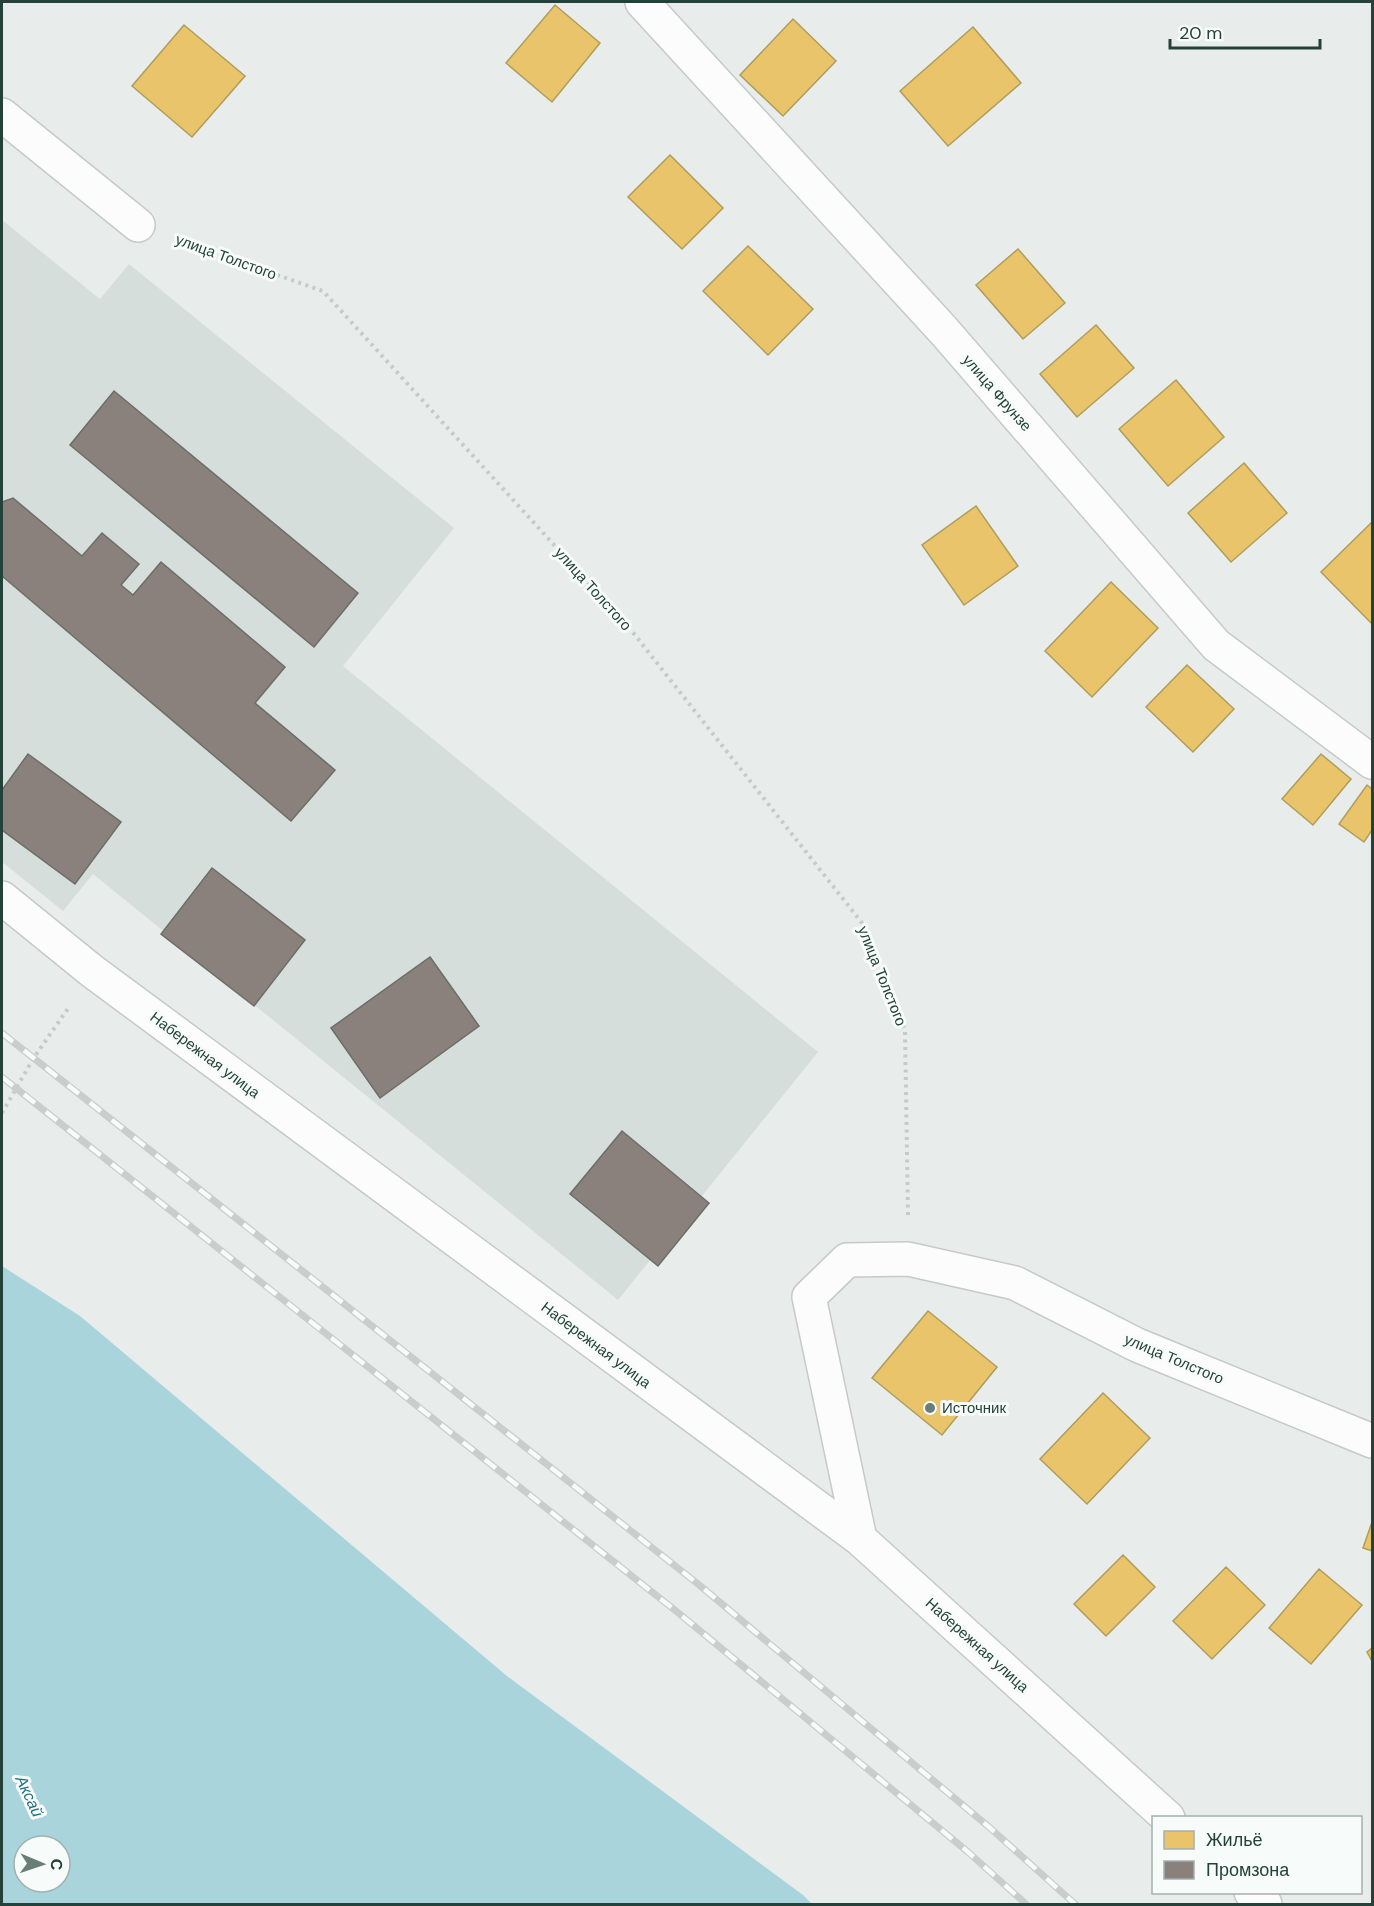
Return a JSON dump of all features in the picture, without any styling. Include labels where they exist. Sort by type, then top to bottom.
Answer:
[{"type":"street","name":"улица Фрунзе","points":[[642,2],[944,331],[1216,645],[1372,762]]},
{"type":"street","points":[[2,115],[138,225]]},
{"type":"street","name":"Набережная улица","points":[[2,898],[92,971],[860,1539],[1166,1816]]},
{"type":"street","name":"улица Толстого","points":[[860,1539],[808,1297],[847,1260],[908,1259],[1015,1283],[1137,1345],[1372,1441]]},
{"type":"street","points":[[1252,1894],[1265,1905]]},
{"type":"path","name":"улица Толстого","points":[[138,225],[323,291],[627,625],[866,928],[905,1030],[908,1259]]},
{"type":"path","points":[[2,1113],[33,1059],[92,971]]},
{"type":"shaded area","points":[[2,220],[100,299],[129,264],[454,528],[343,666],[818,1052],[618,1300],[93,874],[63,911],[2,862]]},
{"type":"water","name":"Аксай","points":[[2,1266],[80,1316],[507,1676],[803,1895],[812,1904],[2,1904]]},
{"type":"building: Жильё","points":[[555,5],[600,43],[552,102],[506,63]]},
{"type":"building: Жильё","points":[[793,19],[836,61],[783,116],[740,75]]},
{"type":"building: Жильё","points":[[184,25],[245,76],[192,137],[132,86]]},
{"type":"building: Жильё","points":[[973,27],[1021,83],[948,146],[900,91]]},
{"type":"building: Жильё","points":[[670,155],[723,208],[682,249],[628,197]]},
{"type":"building: Жильё","points":[[748,246],[813,309],[768,355],[703,291]]},
{"type":"building: Жильё","points":[[1018,249],[1065,303],[1023,339],[976,285]]},
{"type":"building: Жильё","points":[[1096,325],[1134,368],[1077,417],[1040,374]]},
{"type":"building: Жильё","points":[[1176,380],[1224,437],[1168,486],[1119,429]]},
{"type":"building: Жильё","points":[[1244,463],[1287,513],[1231,562],[1188,513]]},
{"type":"building: Жильё","points":[[976,506],[1018,566],[964,605],[922,545]]},
{"type":"building: Жильё","points":[[1372,522],[1372,624],[1321,572]]},
{"type":"building: Жильё","points":[[1111,582],[1158,628],[1092,697],[1045,651]]},
{"type":"building: Жильё","points":[[1187,665],[1234,709],[1193,752],[1146,707]]},
{"type":"building: Жильё","points":[[1321,754],[1351,779],[1313,825],[1282,799]]},
{"type":"building: Жильё","points":[[1367,785],[1372,789],[1372,830],[1364,842],[1339,824]]},
{"type":"building: Жильё","points":[[928,1311],[997,1367],[942,1435],[872,1378]]},
{"type":"building: Жильё","points":[[1103,1393],[1150,1438],[1087,1504],[1040,1459]]},
{"type":"building: Жильё","points":[[1372,1522],[1372,1551],[1363,1548]]},
{"type":"building: Жильё","points":[[1123,1555],[1155,1587],[1106,1636],[1074,1604]]},
{"type":"building: Жильё","points":[[1226,1567],[1265,1605],[1212,1659],[1173,1621]]},
{"type":"building: Жильё","points":[[1319,1569],[1362,1605],[1311,1664],[1269,1628]]},
{"type":"building: Жильё","points":[[1372,1648],[1372,1661],[1367,1652]]},
{"type":"building: Промзона","points":[[114,391],[358,593],[314,647],[70,445]]},
{"type":"building: Промзона","points":[[13,498],[82,556],[102,533],[139,564],[121,585],[133,595],[161,562],[285,667],[255,703],[335,770],[291,821],[2,576],[2,502]]},
{"type":"building: Промзона","points":[[28,754],[121,822],[75,884],[2,830],[2,790]]},
{"type":"building: Промзона","points":[[212,868],[305,940],[254,1006],[161,934]]},
{"type":"building: Промзона","points":[[430,957],[479,1026],[380,1098],[331,1028]]},
{"type":"building: Промзона","points":[[622,1131],[709,1203],[658,1266],[570,1194]]},
{"type":"railway","points":[[2,1033],[698,1584],[989,1827],[1075,1904]]},
{"type":"railway","points":[[2,1077],[676,1611],[968,1852],[1026,1904]]},
{"type":"place","name":"Источник","points":[[930,1408]]}]
